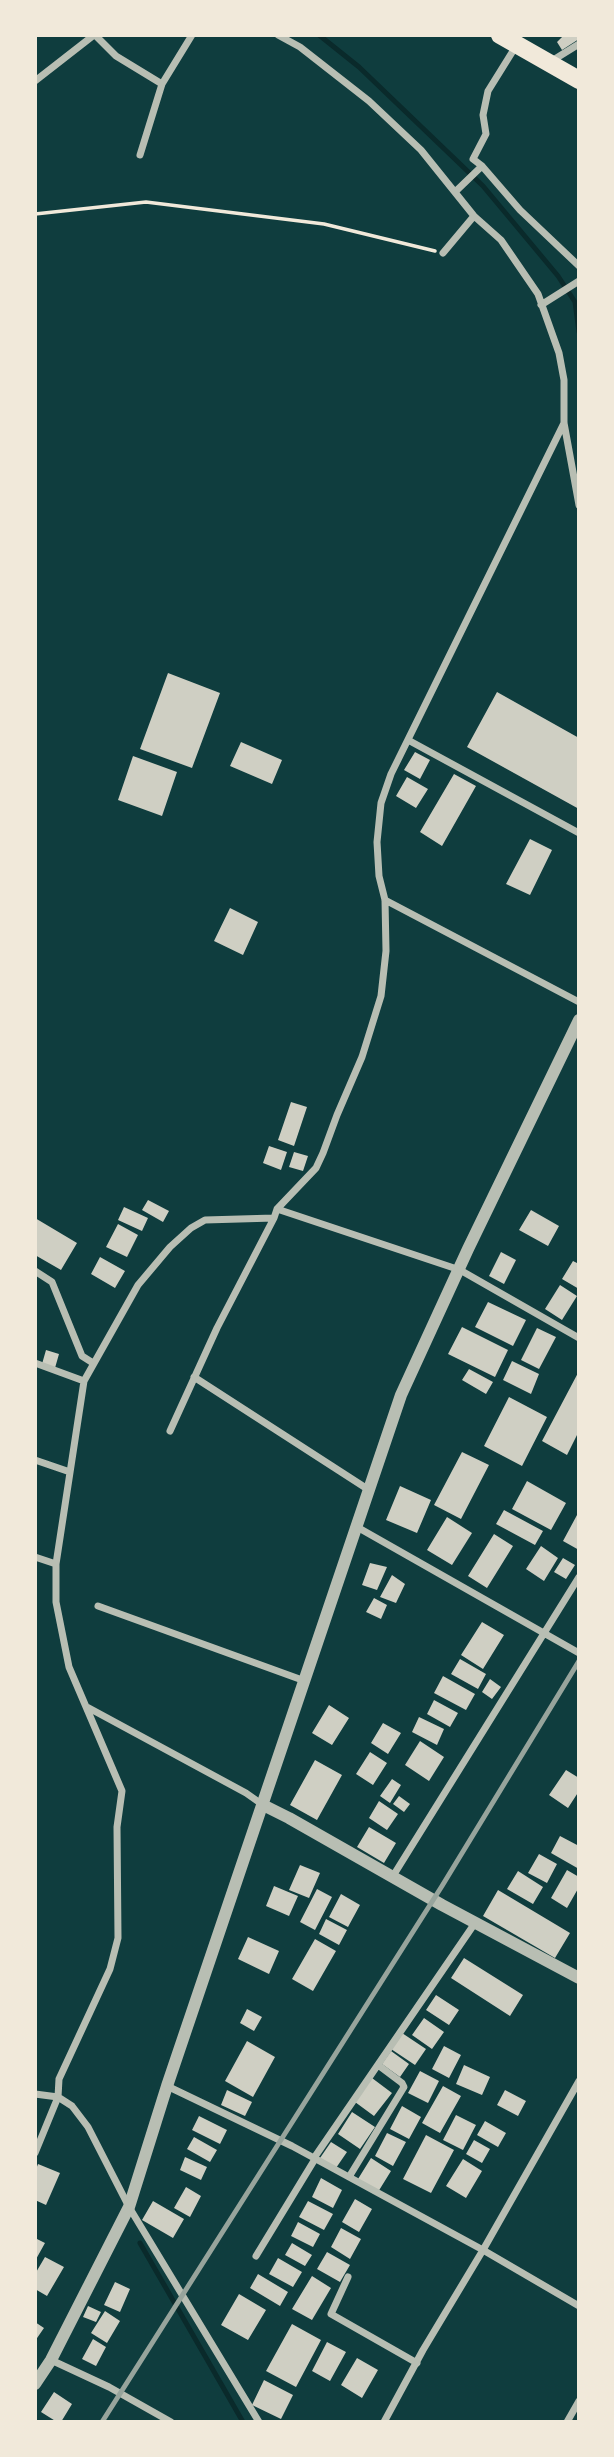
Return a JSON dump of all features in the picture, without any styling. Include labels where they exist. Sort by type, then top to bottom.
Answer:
[{"type":"highway","points":[[500,35],[579,80]]},
{"type":"street","points":[[35,81],[94,35],[116,56],[162,84]]},
{"type":"street","points":[[140,155],[162,84],[192,35]]},
{"type":"street","points":[[278,35],[300,47],[369,101],[421,150],[458,189],[474,216],[501,240],[538,293],[559,353],[564,380],[564,423],[579,505]]},
{"type":"street","points":[[549,63],[579,44]]},
{"type":"street","points":[[517,45],[488,90],[483,115],[486,134],[473,159],[520,210],[579,266]]},
{"type":"street","points":[[458,189],[480,167]]},
{"type":"street","points":[[443,253],[474,216]]},
{"type":"street","points":[[541,305],[578,282]]},
{"type":"street","points":[[170,1431],[217,1328],[277,1209],[316,1168],[362,1056],[381,996],[386,951],[385,900],[379,876],[377,842],[381,803],[391,774],[564,423]]},
{"type":"street","points":[[408,740],[579,833]]},
{"type":"street","points":[[385,900],[579,1003]]},
{"type":"street","points":[[35,2384],[51,2360],[129,2207],[167,2086],[401,1395],[579,1020]]},
{"type":"street","points":[[277,1209],[460,1269],[578,1335]]},
{"type":"street","points":[[35,2153],[58,2097],[59,2079],[110,1969],[118,1938],[117,1827],[122,1791],[69,1667],[55,1602],[56,1564],[84,1381],[138,1285],[170,1247],[191,1228],[205,1220],[274,1218]]},
{"type":"street","points":[[35,1271],[52,1282],[82,1356],[93,1363]]},
{"type":"street","points":[[35,1363],[84,1381]]},
{"type":"street","points":[[194,1377],[369,1490]]},
{"type":"street","points":[[35,1460],[70,1472]]},
{"type":"street","points":[[357,1527],[579,1653]]},
{"type":"street","points":[[35,1557],[56,1564]]},
{"type":"street","points":[[393,1876],[579,1577]]},
{"type":"street","points":[[98,1606],[305,1681]]},
{"type":"street","points":[[86,1707],[579,1978]]},
{"type":"street","points":[[256,2256],[314,2159],[475,1923]]},
{"type":"street","points":[[349,2177],[404,2087],[378,2064]]},
{"type":"street","points":[[384,2422],[579,2081]]},
{"type":"street","points":[[167,2086],[189,2094],[349,2177],[579,2306]]},
{"type":"street","points":[[35,2094],[58,2097],[72,2106],[88,2127],[129,2207],[259,2422]]},
{"type":"street","points":[[348,2277],[331,2314],[417,2363]]},
{"type":"street","points":[[51,2360],[109,2387],[171,2422]]},
{"type":"street","points":[[568,2422],[579,2401]]},
{"type":"street","points":[[150,2422],[155,2414]]},
{"type":"path","points":[[35,214],[146,202],[324,224],[443,253]]},
{"type":"building","points":[[564,35],[579,35],[579,39],[562,50],[557,42]]},
{"type":"building","points":[[168,673],[220,693],[192,768],[140,749]]},
{"type":"building","points":[[497,692],[579,738],[579,809],[467,747]]},
{"type":"building","points":[[241,742],[282,760],[272,784],[230,766]]},
{"type":"building","points":[[415,752],[430,760],[420,779],[404,770]]},
{"type":"building","points":[[133,756],[177,772],[162,816],[118,800]]},
{"type":"building","points":[[454,774],[476,786],[442,846],[420,832]]},
{"type":"building","points":[[407,777],[428,789],[416,808],[396,796]]},
{"type":"building","points":[[530,839],[552,850],[530,895],[506,884]]},
{"type":"building","points":[[230,908],[258,922],[243,955],[214,941]]},
{"type":"building","points":[[291,1102],[307,1107],[294,1146],[278,1140]]},
{"type":"building","points":[[269,1146],[287,1152],[281,1170],[263,1163]]},
{"type":"building","points":[[294,1152],[308,1156],[303,1171],[289,1167]]},
{"type":"building","points":[[148,1200],[169,1211],[163,1222],[142,1210]]},
{"type":"building","points":[[124,1207],[148,1218],[142,1231],[118,1220]]},
{"type":"building","points":[[531,1210],[559,1226],[548,1246],[519,1230]]},
{"type":"building","points":[[35,1218],[77,1243],[61,1270],[35,1255]]},
{"type":"building","points":[[118,1224],[138,1235],[127,1257],[106,1247]]},
{"type":"building","points":[[501,1252],[516,1260],[504,1284],[489,1276]]},
{"type":"building","points":[[100,1257],[125,1271],[115,1288],[91,1274]]},
{"type":"building","points":[[573,1261],[579,1264],[579,1289],[562,1279]]},
{"type":"building","points":[[560,1285],[577,1296],[562,1320],[545,1309]]},
{"type":"building","points":[[488,1302],[526,1320],[513,1346],[475,1327]]},
{"type":"building","points":[[462,1327],[508,1350],[495,1377],[448,1354]]},
{"type":"building","points":[[537,1328],[556,1337],[539,1369],[521,1360]]},
{"type":"building","points":[[46,1350],[59,1354],[55,1368],[42,1364]]},
{"type":"building","points":[[512,1361],[539,1374],[531,1394],[503,1380]]},
{"type":"building","points":[[469,1369],[493,1382],[486,1394],[462,1380]]},
{"type":"building","points":[[579,1371],[579,1431],[567,1455],[542,1441]]},
{"type":"building","points":[[509,1397],[547,1417],[522,1466],[484,1446]]},
{"type":"building","points":[[462,1452],[489,1465],[461,1519],[434,1505]]},
{"type":"building","points":[[527,1481],[566,1503],[551,1530],[512,1509]]},
{"type":"building","points":[[400,1486],[431,1500],[417,1533],[386,1520]]},
{"type":"building","points":[[504,1510],[543,1531],[535,1545],[496,1524]]},
{"type":"building","points":[[577,1515],[579,1516],[579,1550],[563,1541]]},
{"type":"building","points":[[447,1517],[472,1533],[452,1565],[427,1550]]},
{"type":"building","points":[[494,1534],[513,1546],[487,1588],[468,1576]]},
{"type":"building","points":[[541,1546],[558,1558],[544,1581],[526,1569]]},
{"type":"building","points":[[563,1558],[575,1565],[566,1579],[554,1572]]},
{"type":"building","points":[[370,1563],[387,1567],[377,1590],[362,1585]]},
{"type":"building","points":[[392,1575],[405,1584],[396,1603],[380,1597]]},
{"type":"building","points":[[374,1598],[387,1605],[381,1619],[366,1612]]},
{"type":"building","points":[[482,1622],[504,1635],[483,1669],[461,1655]]},
{"type":"building","points":[[460,1659],[486,1674],[478,1689],[451,1674]]},
{"type":"building","points":[[443,1676],[475,1694],[466,1710],[434,1693]]},
{"type":"building","points":[[490,1679],[501,1687],[492,1699],[482,1692]]},
{"type":"building","points":[[434,1700],[458,1713],[450,1727],[427,1714]]},
{"type":"building","points":[[329,1705],[349,1718],[332,1745],[312,1733]]},
{"type":"building","points":[[419,1717],[444,1729],[437,1745],[412,1732]]},
{"type":"building","points":[[383,1723],[401,1733],[388,1754],[371,1743]]},
{"type":"building","points":[[420,1741],[444,1757],[429,1781],[405,1765]]},
{"type":"building","points":[[370,1752],[387,1763],[373,1785],[356,1774]]},
{"type":"building","points":[[315,1760],[342,1775],[317,1820],[290,1805]]},
{"type":"building","points":[[566,1770],[579,1778],[579,1791],[568,1808],[549,1795]]},
{"type":"building","points":[[392,1779],[401,1785],[390,1803],[380,1796]]},
{"type":"building","points":[[399,1796],[410,1804],[404,1812],[393,1804]]},
{"type":"building","points":[[379,1801],[398,1814],[387,1830],[369,1818]]},
{"type":"building","points":[[369,1827],[396,1843],[384,1863],[357,1847]]},
{"type":"building","points":[[560,1836],[579,1846],[579,1869],[551,1853]]},
{"type":"building","points":[[539,1854],[557,1864],[547,1883],[528,1873]]},
{"type":"building","points":[[300,1865],[320,1873],[309,1898],[289,1890]]},
{"type":"building","points":[[567,1870],[579,1877],[579,1887],[567,1908],[551,1898]]},
{"type":"building","points":[[518,1871],[543,1887],[533,1904],[507,1889]]},
{"type":"building","points":[[274,1886],[298,1896],[289,1916],[266,1906]]},
{"type":"building","points":[[317,1889],[332,1897],[315,1930],[300,1922]]},
{"type":"building","points":[[498,1890],[570,1933],[555,1958],[483,1916]]},
{"type":"building","points":[[341,1894],[360,1905],[348,1927],[329,1917]]},
{"type":"building","points":[[326,1919],[347,1930],[339,1945],[319,1934]]},
{"type":"building","points":[[248,1937],[279,1951],[269,1974],[238,1959]]},
{"type":"building","points":[[315,1939],[336,1951],[313,1991],[292,1979]]},
{"type":"building","points":[[464,1958],[523,1995],[510,2016],[451,1978]]},
{"type":"building","points":[[436,1995],[459,2010],[449,2025],[426,2010]]},
{"type":"building","points":[[247,2009],[262,2017],[254,2031],[240,2023]]},
{"type":"building","points":[[424,2018],[444,2032],[432,2049],[412,2035]]},
{"type":"building","points":[[402,2033],[426,2049],[415,2065],[391,2049]]},
{"type":"building","points":[[247,2041],[275,2057],[253,2097],[225,2081]]},
{"type":"building","points":[[444,2046],[461,2055],[449,2078],[432,2069]]},
{"type":"building","points":[[391,2051],[409,2064],[400,2077],[382,2064]]},
{"type":"building","points":[[464,2065],[490,2077],[482,2095],[456,2084]]},
{"type":"building","points":[[420,2071],[439,2081],[428,2103],[408,2093]]},
{"type":"building","points":[[372,2078],[392,2093],[374,2116],[355,2102]]},
{"type":"building","points":[[443,2086],[461,2096],[440,2133],[422,2123]]},
{"type":"building","points":[[227,2090],[252,2102],[245,2116],[221,2105]]},
{"type":"building","points":[[505,2090],[526,2101],[518,2116],[497,2105]]},
{"type":"building","points":[[402,2106],[421,2117],[409,2139],[390,2129]]},
{"type":"building","points":[[352,2112],[375,2127],[360,2149],[338,2134]]},
{"type":"building","points":[[456,2115],[476,2125],[463,2150],[443,2140]]},
{"type":"building","points":[[199,2116],[227,2130],[220,2144],[192,2130]]},
{"type":"building","points":[[485,2121],[506,2133],[498,2147],[477,2135]]},
{"type":"building","points":[[387,2133],[406,2142],[393,2166],[375,2156]]},
{"type":"building","points":[[426,2135],[454,2150],[431,2193],[403,2179]]},
{"type":"building","points":[[194,2137],[217,2150],[210,2162],[187,2149]]},
{"type":"building","points":[[474,2140],[490,2149],[482,2163],[466,2154]]},
{"type":"building","points":[[331,2142],[347,2152],[336,2168],[320,2158]]},
{"type":"building","points":[[185,2157],[207,2167],[201,2180],[180,2170]]},
{"type":"building","points":[[371,2158],[391,2171],[378,2192],[358,2179]]},
{"type":"building","points":[[463,2159],[482,2171],[466,2198],[446,2186]]},
{"type":"building","points":[[38,2164],[60,2173],[46,2205],[35,2200],[35,2172]]},
{"type":"building","points":[[321,2178],[342,2190],[333,2208],[312,2197]]},
{"type":"building","points":[[186,2187],[201,2196],[190,2217],[174,2208]]},
{"type":"building","points":[[355,2199],[372,2209],[359,2232],[342,2222]]},
{"type":"building","points":[[153,2201],[184,2219],[173,2238],[142,2220]]},
{"type":"building","points":[[308,2201],[333,2214],[324,2230],[299,2217]]},
{"type":"building","points":[[298,2222],[320,2234],[313,2247],[291,2236]]},
{"type":"building","points":[[341,2228],[361,2239],[350,2259],[331,2247]]},
{"type":"building","points":[[35,2238],[45,2243],[35,2261]]},
{"type":"building","points":[[292,2243],[312,2255],[305,2266],[285,2255]]},
{"type":"building","points":[[327,2252],[350,2265],[340,2282],[317,2269]]},
{"type":"building","points":[[45,2257],[64,2267],[47,2296],[35,2289],[35,2274]]},
{"type":"building","points":[[278,2258],[302,2272],[293,2287],[269,2274]]},
{"type":"building","points":[[258,2274],[288,2292],[280,2306],[250,2288]]},
{"type":"building","points":[[312,2276],[331,2288],[312,2320],[292,2309]]},
{"type":"building","points":[[115,2282],[130,2289],[120,2312],[104,2305]]},
{"type":"building","points":[[239,2294],[266,2310],[248,2340],[221,2325]]},
{"type":"building","points":[[88,2306],[101,2312],[96,2322],[83,2317]]},
{"type":"building","points":[[105,2311],[120,2321],[107,2343],[91,2333]]},
{"type":"building","points":[[35,2322],[44,2328],[35,2341]]},
{"type":"building","points":[[292,2324],[321,2340],[296,2387],[266,2371]]},
{"type":"building","points":[[93,2339],[106,2347],[96,2366],[82,2359]]},
{"type":"building","points":[[327,2342],[346,2352],[330,2381],[312,2371]]},
{"type":"building","points":[[357,2358],[378,2370],[362,2398],[341,2385]]},
{"type":"building","points":[[264,2380],[293,2395],[281,2419],[252,2405]]},
{"type":"building","points":[[54,2392],[72,2404],[61,2422],[41,2412]]},
{"type":"waterway","points":[[319,35],[359,67],[483,186],[558,276],[575,302],[579,332]]},
{"type":"waterway","points":[[140,2243],[243,2422]]},
{"type":"railway","points":[[102,2422],[442,1886],[579,1661]]}]
